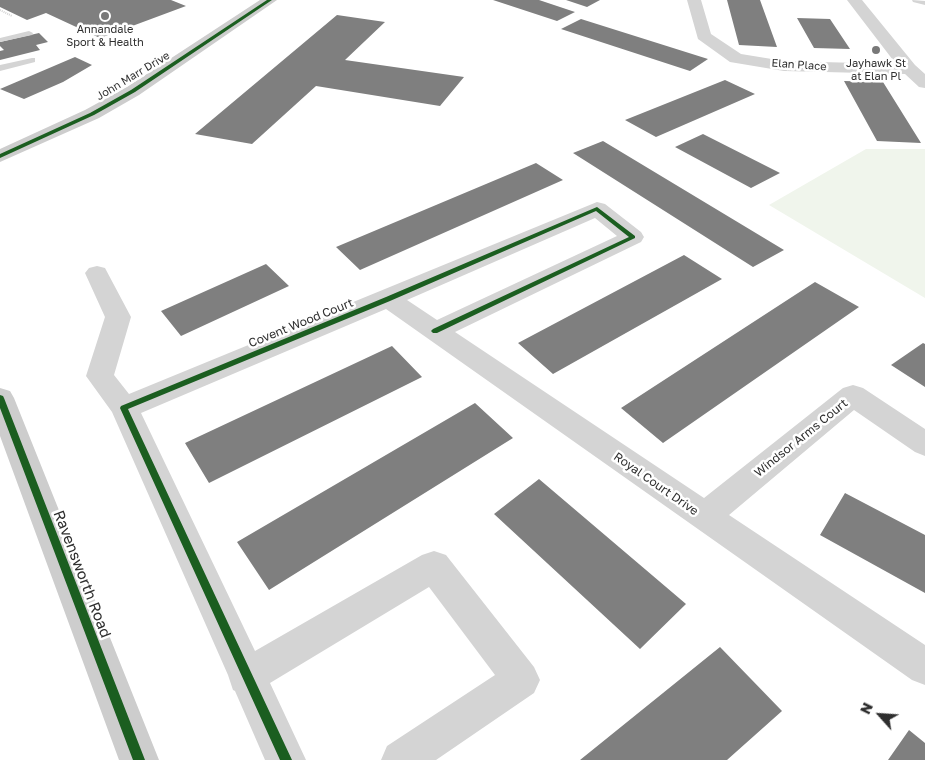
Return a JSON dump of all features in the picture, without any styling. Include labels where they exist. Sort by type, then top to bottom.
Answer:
[{"type":"street","name":"John Marr Drive","points":[[0,156],[92,114],[159,74],[270,0]]},
{"type":"street","name":"Elan Place","points":[[694,0],[704,36],[736,58],[784,66],[909,69]]},
{"type":"street","points":[[854,0],[909,69],[925,82]]},
{"type":"street","points":[[0,145],[92,114]]},
{"type":"street","name":"Covent Wood Court","points":[[124,408],[388,299],[597,209],[634,237],[435,331]]},
{"type":"street","points":[[97,273],[118,318],[100,376],[124,408],[286,760]]},
{"type":"street","name":"Royal Court Drive","points":[[388,299],[925,667]]},
{"type":"street","name":"Windsor Arms Court","points":[[704,517],[853,395],[925,444]]},
{"type":"street","name":"Ravensworth Road","points":[[0,398],[139,760]]},
{"type":"street","points":[[246,676],[434,566],[520,680],[401,760]]},
{"type":"lane","points":[[916,0],[925,3]]},
{"type":"lane","points":[[0,40],[29,33]]},
{"type":"lane","points":[[0,68],[32,60]]},
{"type":"path","points":[[1,11],[6,10]]},
{"type":"path","points":[[1,11],[12,16]]},
{"type":"shaded area","points":[[866,149],[925,149],[925,298],[769,205]]},
{"type":"building","name":"Annandale Sport & Health","points":[[0,0],[171,0],[186,6],[100,38],[46,13],[27,20],[0,7]]},
{"type":"building","points":[[493,0],[539,0],[575,12],[557,21]]},
{"type":"building","points":[[566,0],[600,0],[587,7]]},
{"type":"building","points":[[727,0],[760,0],[777,47],[739,45]]},
{"type":"building","points":[[337,15],[385,22],[345,60],[464,77],[440,106],[316,86],[252,144],[195,134]]},
{"type":"building","points":[[797,18],[830,19],[850,49],[814,48]]},
{"type":"building","points":[[581,19],[708,59],[690,71],[561,29]]},
{"type":"building","points":[[39,33],[48,42],[36,45],[40,50],[0,60],[0,51],[4,50],[0,46],[0,42]]},
{"type":"building","points":[[75,57],[92,65],[63,82],[24,99],[0,89]]},
{"type":"building","points":[[725,80],[755,94],[656,137],[625,120]]},
{"type":"building","points":[[844,81],[883,82],[921,143],[877,141]]},
{"type":"building","points":[[703,134],[780,173],[751,188],[675,147]]},
{"type":"building","points":[[603,141],[784,250],[753,267],[573,153]]},
{"type":"building","points":[[536,163],[563,180],[360,270],[336,247]]},
{"type":"building","points":[[684,255],[722,279],[553,374],[518,343]]},
{"type":"building","points":[[266,264],[289,286],[181,336],[161,311]]},
{"type":"building","points":[[815,282],[859,307],[663,443],[621,408]]},
{"type":"building","points":[[923,343],[925,344],[925,387],[891,365]]},
{"type":"building","points":[[392,346],[422,377],[209,483],[185,443]]},
{"type":"building","points":[[475,403],[513,438],[269,590],[237,542]]},
{"type":"building","points":[[539,479],[686,604],[640,649],[494,514]]},
{"type":"building","points":[[845,493],[925,535],[925,593],[820,535]]},
{"type":"building","points":[[720,647],[782,711],[727,760],[580,760]]},
{"type":"building","points":[[909,730],[925,743],[925,760],[888,760]]},
{"type":"cycle path","points":[[0,156],[92,114],[133,91],[270,0]]},
{"type":"cycle path","points":[[286,760],[124,408],[388,299],[597,209],[633,237],[435,331]]},
{"type":"cycle path","points":[[0,398],[139,760]]},
{"type":"place","name":"Annandale Sport & Health","points":[[105,16]]},
{"type":"place","name":"Jayhawk St at Elan Pl","points":[[876,50]]}]
